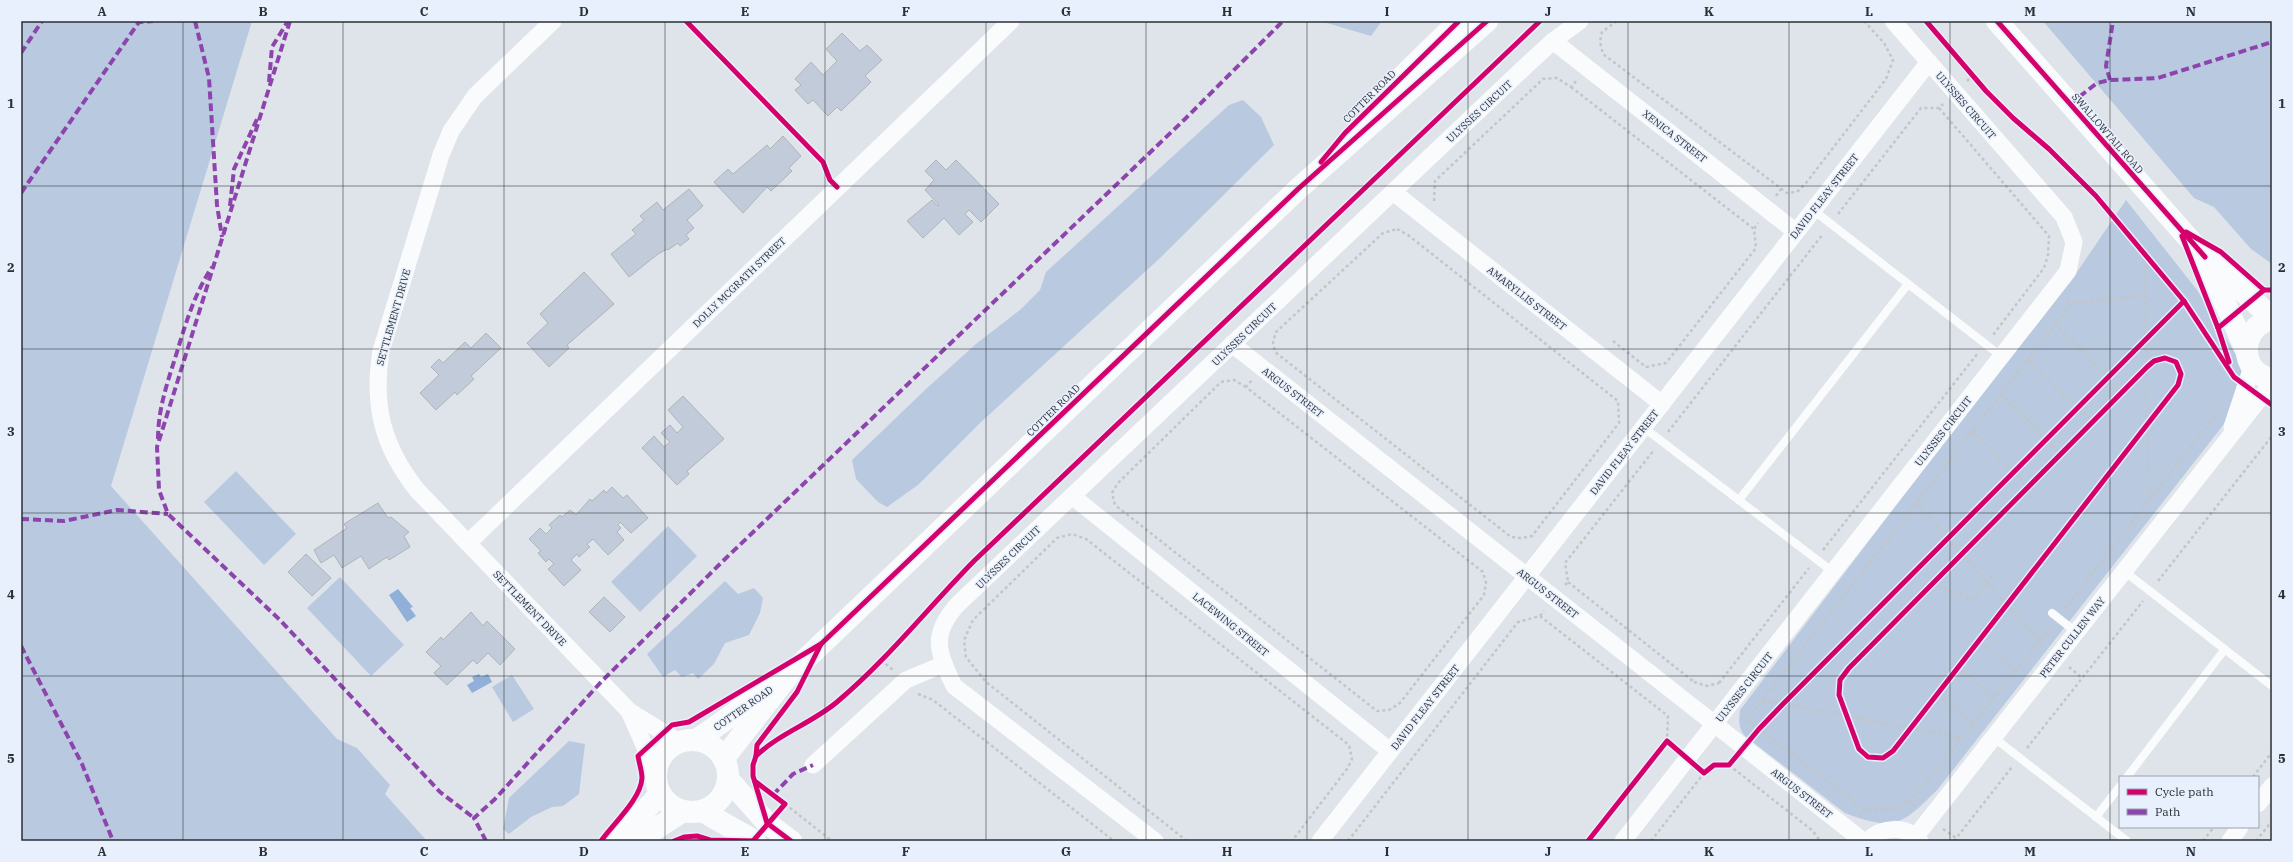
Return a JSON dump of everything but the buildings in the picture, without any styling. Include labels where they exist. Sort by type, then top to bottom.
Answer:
[{"type":"main road","name":"COTTER ROAD","points":[[1298,189],[1345,133],[1459,21]]},
{"type":"main road","name":"COTTER ROAD","points":[[688,741],[788,676],[1298,189],[1487,21]]},
{"type":"main road","name":"SWALLOWTAIL ROAD","points":[[1997,21],[2205,257],[2272,318],[2254,329],[2247,342],[2249,358]]},
{"type":"main road","name":"SWALLOWTAIL ROAD","points":[[2205,257],[2249,358]]},
{"type":"main road","points":[[2249,358],[2262,376],[2272,379]]},
{"type":"main road","name":"COTTER ROAD","points":[[726,768],[788,676]]},
{"type":"main road","points":[[755,841],[692,811],[674,807],[660,794],[656,772],[663,754],[688,741],[708,743],[717,749],[726,768],[767,823],[791,841]]},
{"type":"main road","points":[[637,841],[692,811],[712,806],[720,799],[726,790],[726,768]]},
{"type":"main road","points":[[617,841],[660,794]]},
{"type":"street","name":"SETTLEMENT DRIVE","points":[[553,21],[475,96],[451,131],[441,155],[381,351],[377,374],[377,395],[381,418],[390,448],[402,470],[468,543],[629,711],[688,741]]},
{"type":"street","name":"DOLLY MCGRATH STREET","points":[[468,543],[1011,21]]},
{"type":"street","name":"ULYSSES CIRCUIT","points":[[1155,841],[954,686],[944,664],[938,642],[944,621],[1072,496],[1553,41],[1580,21]]},
{"type":"street","name":"ULYSSES CIRCUIT","points":[[1624,841],[2068,271],[2074,242],[2064,217],[1893,21]]},
{"type":"street","name":"XENICA STREET","points":[[1553,41],[1796,232]]},
{"type":"street","name":"DAVID FLEAY STREET","points":[[1320,841],[1929,62]]},
{"type":"street","name":"AMARYLLIS STREET","points":[[1393,192],[1662,404]]},
{"type":"street","name":"ARGUS STREET","points":[[1232,344],[1863,841]]},
{"type":"street","name":"PETER CULLEN WAY","points":[[2228,438],[2249,358]]},
{"type":"street","name":"PETER CULLEN WAY","points":[[1867,841],[1883,830],[1894,829],[1905,831],[1918,838],[1994,737],[2272,383]]},
{"type":"street","name":"LACEWING STREET","points":[[1072,496],[1390,751]]},
{"type":"street","points":[[813,765],[906,680],[944,664]]},
{"type":"street","name":"SETTLEMENT DRIVE","points":[[629,711],[656,772]]},
{"type":"street","points":[[2259,803],[2272,786]]},
{"type":"street","points":[[2230,841],[2239,828]]},
{"type":"lane","points":[[1813,210],[2001,356]]},
{"type":"lane","points":[[1739,500],[1908,284]]},
{"type":"lane","points":[[1643,427],[1833,572]]},
{"type":"lane","points":[[2124,571],[2272,686]]},
{"type":"lane","points":[[2055,615],[2076,632]]},
{"type":"lane","points":[[2128,776],[2225,649]]},
{"type":"lane","points":[[1994,737],[2127,841]]},
{"type":"lane","points":[[2096,817],[2119,787]]},
{"type":"path","points":[[1617,21],[1602,32],[1600,42],[1603,54],[1787,193],[1797,192],[1886,80],[1893,60],[1884,44],[1864,21]]},
{"type":"path","points":[[1510,50],[1519,40]]},
{"type":"path","points":[[1571,87],[1587,68]]},
{"type":"path","points":[[1967,70],[1976,81]]},
{"type":"path","points":[[1440,206],[1433,201],[1435,181],[1543,79],[1557,78],[1571,87],[1754,229]]},
{"type":"path","points":[[1921,108],[1939,108],[2049,236],[2048,255],[2044,268],[1986,344],[1719,683],[1707,686],[1694,682],[1568,582],[1566,562],[1830,224],[1921,108]]},
{"type":"path","points":[[1609,338],[1646,367],[1666,363],[1756,248],[1754,229],[1781,189]]},
{"type":"path","points":[[1246,387],[1275,352],[1273,342],[1276,332],[1383,233],[1397,229],[1408,235],[1618,401],[1619,423],[1532,536],[1521,538],[1511,537],[1275,352]]},
{"type":"path","points":[[2140,248],[2149,259]]},
{"type":"path","points":[[2144,253],[2146,296],[2147,426],[2150,499]]},
{"type":"path","points":[[2146,296],[2072,303],[1747,720],[1865,810],[1893,809],[1908,801],[1920,790],[2017,671],[2039,642],[2055,615],[2150,499],[2213,418],[2221,402]]},
{"type":"path","points":[[2055,324],[2122,392]]},
{"type":"path","points":[[2141,344],[2152,333]]},
{"type":"path","points":[[2027,360],[2093,422]]},
{"type":"path","points":[[2142,372],[2154,361]]},
{"type":"path","points":[[2103,382],[2114,372]]},
{"type":"path","points":[[1234,380],[1246,387],[1483,572],[1486,583],[1484,595],[1400,703],[1388,710],[1377,711],[1115,505],[1112,493],[1118,483],[1222,382],[1234,380]]},
{"type":"path","points":[[2118,397],[2127,387]]},
{"type":"path","points":[[2001,394],[2061,454]]},
{"type":"path","points":[[2073,413],[2083,402]]},
{"type":"path","points":[[2142,432],[2156,414]]},
{"type":"path","points":[[2087,427],[2098,417]]},
{"type":"path","points":[[1972,431],[2028,487]]},
{"type":"path","points":[[2041,445],[2052,434]]},
{"type":"path","points":[[1954,841],[2272,436]]},
{"type":"path","points":[[2056,459],[2066,449]]},
{"type":"path","points":[[2008,478],[2019,466]]},
{"type":"path","points":[[2023,492],[2034,481]]},
{"type":"path","points":[[1916,504],[2039,642]]},
{"type":"path","points":[[1942,544],[1953,533]]},
{"type":"path","points":[[1187,841],[986,682],[966,657],[964,640],[973,620],[1057,538],[1072,534],[1086,539],[1348,745],[1352,759],[1347,769],[1292,841]]},
{"type":"path","points":[[1956,559],[1967,549]]},
{"type":"path","points":[[1932,584],[1974,600],[1996,571]]},
{"type":"path","points":[[1926,590],[1937,579]]},
{"type":"path","points":[[1348,841],[1518,622],[1540,616],[1568,582]]},
{"type":"path","points":[[2002,611],[2011,599]]},
{"type":"path","points":[[1540,616],[1668,716]]},
{"type":"path","points":[[1975,646],[1983,635]]},
{"type":"path","points":[[1979,641],[2017,671]]},
{"type":"path","points":[[877,664],[886,655]]},
{"type":"path","points":[[1954,673],[1962,662]]},
{"type":"path","points":[[1958,668],[1995,698]]},
{"type":"path","points":[[1662,747],[1667,741],[1668,716],[1694,682]]},
{"type":"path","points":[[1719,683],[1755,710]]},
{"type":"path","points":[[1932,700],[1941,689]]},
{"type":"path","points":[[915,692],[933,700],[1114,841]]},
{"type":"path","points":[[1937,695],[1974,724]]},
{"type":"path","points":[[1778,709],[1788,699]]},
{"type":"path","points":[[1762,700],[1962,738]]},
{"type":"path","points":[[1844,709],[1849,723]]},
{"type":"path","points":[[1906,734],[1915,723]]},
{"type":"path","points":[[1729,765],[1763,724]]},
{"type":"path","points":[[1651,841],[1707,771],[1667,741]]},
{"type":"path","points":[[2254,776],[2272,752]]},
{"type":"path","points":[[1721,765],[1729,765],[1813,831],[1820,841]]},
{"type":"path","points":[[779,799],[832,841]]},
{"type":"path","points":[[767,823],[785,804]]},
{"type":"path","points":[[2256,841],[2272,821]]},
{"type":"path","points":[[2203,841],[2213,828]]},
{"type":"shaded area","points":[[21,21],[252,21],[111,486],[337,739],[357,748],[390,785],[385,794],[427,841],[21,841]]},
{"type":"shaded area","points":[[1320,21],[1382,21],[1371,36]]},
{"type":"shaded area","points":[[2043,21],[2272,21],[2272,264],[2251,249],[2214,207],[2194,198]]},
{"type":"shaded area","points":[[1243,100],[1261,117],[1274,145],[1159,259],[980,423],[918,485],[887,507],[878,502],[856,479],[852,460],[926,389],[976,344],[1020,310],[1040,290],[1046,272],[1229,105]]},
{"type":"shaded area","points":[[2126,200],[2197,290],[2242,365],[2240,395],[2228,419],[1938,789],[1915,811],[1897,822],[1876,822],[1845,813],[1745,736],[1740,727],[1740,710],[2046,309],[2071,281]]},
{"type":"shaded area","points":[[236,471],[296,534],[264,565],[204,502]]},
{"type":"shaded area","points":[[668,526],[697,556],[640,612],[611,582]]},
{"type":"shaded area","points":[[340,577],[404,645],[371,676],[307,608]]},
{"type":"shaded area","points":[[725,581],[738,594],[754,588],[763,598],[760,613],[749,635],[725,643],[714,664],[698,679],[693,673],[682,677],[675,670],[663,677],[647,654]]},
{"type":"shaded area","points":[[512,675],[534,709],[513,722],[492,687]]},
{"type":"shaded area","points":[[569,741],[585,744],[579,794],[563,806],[552,807],[531,817],[509,834],[503,829],[509,798]]},
{"type":"water","points":[[398,589],[413,607],[410,608],[416,616],[407,622],[389,595]]},
{"type":"water","points":[[479,674],[481,677],[488,674],[492,682],[472,693],[467,685],[474,681],[472,677]]},
{"type":"marked path","points":[[21,53],[42,21]]},
{"type":"marked path","points":[[21,193],[139,22],[153,21]]},
{"type":"marked path","points":[[195,21],[209,78],[217,205],[222,237]]},
{"type":"marked path","points":[[269,82],[272,47],[288,21]]},
{"type":"marked path","points":[[290,21],[157,447],[159,490],[168,514],[280,620],[440,792],[474,818]]},
{"type":"marked path","points":[[486,841],[474,818],[495,799],[601,682],[724,560],[1185,119],[1283,21]]},
{"type":"marked path","points":[[2110,80],[2106,66],[2113,21]]},
{"type":"marked path","points":[[2070,104],[2097,83],[2110,80],[2158,78],[2272,42]]},
{"type":"marked path","points":[[230,206],[234,169],[258,117]]},
{"type":"marked path","points":[[158,439],[158,428],[162,405],[180,341],[196,297],[212,267]]},
{"type":"marked path","points":[[21,519],[64,521],[117,510],[168,514]]},
{"type":"marked path","points":[[21,646],[82,764],[113,841]]},
{"type":"marked path","points":[[773,795],[793,774],[813,765]]},
{"type":"cycle path","points":[[686,21],[823,162],[830,180],[837,187]]},
{"type":"cycle path","points":[[1321,162],[1345,133],[1459,21]]},
{"type":"cycle path","points":[[601,841],[626,811],[637,794],[642,778],[638,756],[672,725],[689,722],[821,644],[1298,189],[1487,21]]},
{"type":"cycle path","points":[[756,756],[775,741],[817,716],[837,702],[855,686],[873,669],[974,561],[1540,21]]},
{"type":"cycle path","points":[[1926,21],[1986,91],[2013,118],[2049,149],[2096,196],[2184,301],[2234,377],[2272,405]]},
{"type":"cycle path","points":[[1997,21],[2205,257]]},
{"type":"cycle path","points":[[2186,232],[2221,252],[2264,290]]},
{"type":"cycle path","points":[[2182,236],[2218,328],[2229,362]]},
{"type":"cycle path","points":[[2218,328],[2264,290],[2272,290]]},
{"type":"cycle path","points":[[1588,841],[1667,741],[1704,773],[1714,765],[1729,765],[1759,729],[1783,704],[2184,301]]},
{"type":"cycle path","points":[[2165,358],[2176,362],[2181,374],[2178,385],[1893,751],[1883,758],[1868,757],[1859,749],[1839,695],[1840,680],[1849,668],[2147,367],[2154,361],[2165,358]]},
{"type":"cycle path","points":[[791,841],[767,823],[753,776],[753,765],[757,745],[797,692],[821,644]]},
{"type":"cycle path","points":[[753,841],[785,804],[756,782]]},
{"type":"cycle path","points":[[674,841],[684,837],[697,836],[710,840],[755,841]]}]
